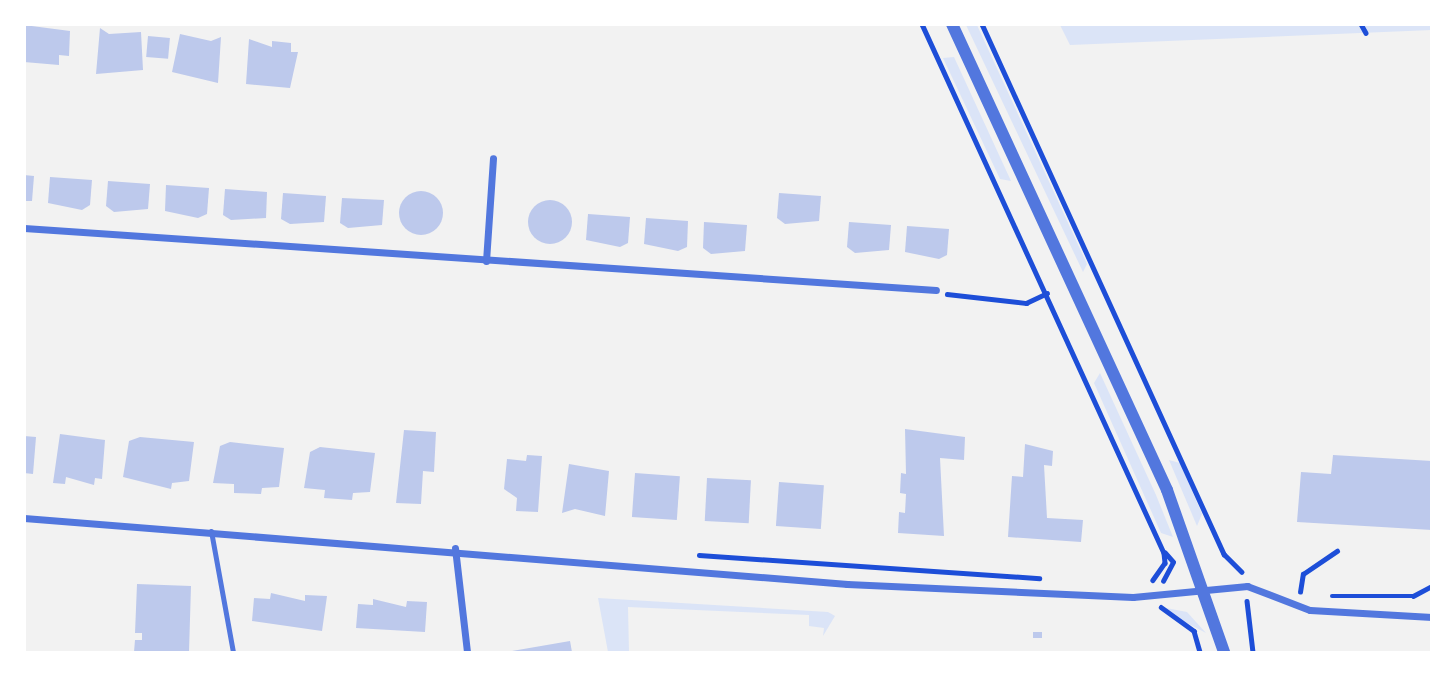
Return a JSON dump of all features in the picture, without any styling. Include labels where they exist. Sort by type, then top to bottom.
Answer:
[{"type":"street","points":[[952,24],[1167,490],[1207,592],[1224,653]]},
{"type":"street","points":[[486,261],[493,158]]},
{"type":"street","points":[[24,228],[936,290]]},
{"type":"street","points":[[24,518],[455,548],[595,568],[846,584],[1082,596],[1207,592],[1247,586],[1310,610],[1432,617]]},
{"type":"street","points":[[455,548],[467,653]]},
{"type":"lane","points":[[211,531],[233,653]]},
{"type":"path","points":[[922,24],[1164,552],[1173,562],[1160,587]]},
{"type":"path","points":[[982,24],[1224,554],[1251,573]]},
{"type":"path","points":[[1361,24],[1366,33]]},
{"type":"path","points":[[936,290],[1026,303],[1047,293]]},
{"type":"path","points":[[1208,535],[1214,532]]},
{"type":"path","points":[[1300,595],[1303,575],[1337,551]]},
{"type":"path","points":[[1149,587],[1165,564],[1164,552]]},
{"type":"path","points":[[695,555],[1034,574],[1043,581]]},
{"type":"path","points":[[1238,564],[1243,574]]},
{"type":"path","points":[[1325,598],[1344,591],[1413,596],[1432,586]]},
{"type":"path","points":[[1291,591],[1307,596]]},
{"type":"path","points":[[1247,598],[1246,625],[1253,653]]},
{"type":"path","points":[[1161,608],[1194,631],[1200,653]]},
{"type":"path","points":[[1239,628],[1246,625]]},
{"type":"path","points":[[1242,639],[1249,637]]},
{"type":"shaded area","points":[[1431,24],[1432,30],[1070,45],[1060,25]]},
{"type":"shaded area","points":[[966,25],[977,25],[1087,264],[1083,272]]},
{"type":"shaded area","points":[[954,57],[1011,181],[1000,179],[943,58]]},
{"type":"shaded area","points":[[1100,373],[1173,537],[1161,533],[1094,383]]},
{"type":"shaded area","points":[[1169,460],[1180,463],[1202,514],[1197,526]]},
{"type":"shaded area","points":[[598,598],[828,612],[835,616],[823,636],[824,628],[809,626],[809,615],[628,607],[629,652],[608,652]]},
{"type":"shaded area","points":[[1166,608],[1187,612],[1206,633],[1166,612]]},
{"type":"building","points":[[24,25],[70,31],[69,56],[59,55],[59,65],[24,62]]},
{"type":"building","points":[[100,28],[109,34],[141,32],[143,70],[96,74]]},
{"type":"building","points":[[180,34],[211,41],[221,37],[218,83],[172,72]]},
{"type":"building","points":[[148,36],[170,38],[168,59],[146,57]]},
{"type":"building","points":[[249,39],[272,47],[272,41],[291,43],[291,52],[298,52],[290,88],[246,84]]},
{"type":"building","points":[[24,175],[34,176],[32,201],[24,201]]},
{"type":"building","points":[[50,177],[92,180],[90,205],[82,210],[48,203]]},
{"type":"building","points":[[108,181],[150,184],[148,209],[114,212],[106,206]]},
{"type":"building","points":[[166,185],[209,188],[207,214],[198,218],[165,211]]},
{"type":"building","points":[[225,189],[267,192],[266,218],[231,220],[223,215]]},
{"type":"building","points":[[421,191],[437,197],[443,213],[437,229],[421,235],[405,229],[399,213],[405,197]]},
{"type":"building","points":[[283,193],[326,196],[324,222],[290,224],[281,219]]},
{"type":"building","points":[[779,193],[821,196],[819,221],[785,224],[777,218]]},
{"type":"building","points":[[342,198],[384,200],[382,225],[348,228],[340,223]]},
{"type":"building","points":[[550,200],[566,206],[572,222],[566,238],[550,244],[534,238],[528,222],[534,206]]},
{"type":"building","points":[[588,214],[630,217],[628,243],[620,247],[586,240]]},
{"type":"building","points":[[646,218],[688,221],[687,247],[678,251],[644,244]]},
{"type":"building","points":[[704,222],[747,225],[745,251],[711,254],[703,248]]},
{"type":"building","points":[[849,222],[891,225],[889,250],[855,253],[847,247]]},
{"type":"building","points":[[907,226],[949,229],[947,255],[939,259],[905,252]]},
{"type":"building","points":[[905,429],[965,437],[964,460],[940,458],[944,536],[898,533],[899,512],[905,513],[906,494],[900,493],[901,473],[906,474]]},
{"type":"building","points":[[404,430],[436,432],[434,472],[423,471],[421,504],[396,503]]},
{"type":"building","points":[[60,434],[105,440],[102,479],[95,478],[94,485],[66,477],[65,484],[53,483]]},
{"type":"building","points":[[24,436],[36,437],[33,474],[24,473]]},
{"type":"building","points":[[140,437],[194,442],[189,481],[172,483],[171,489],[123,477],[129,441]]},
{"type":"building","points":[[230,442],[284,448],[279,487],[262,488],[261,494],[234,493],[234,484],[213,483],[220,446]]},
{"type":"building","points":[[1025,444],[1053,451],[1052,466],[1044,465],[1047,518],[1083,520],[1081,542],[1008,537],[1012,476],[1023,477]]},
{"type":"building","points":[[320,447],[375,453],[370,492],[353,493],[352,500],[324,498],[325,490],[304,488],[310,452]]},
{"type":"building","points":[[527,455],[542,456],[538,512],[516,511],[517,498],[504,489],[507,459],[526,461]]},
{"type":"building","points":[[1333,455],[1432,461],[1432,530],[1297,522],[1301,472],[1331,474]]},
{"type":"building","points":[[569,464],[609,471],[605,516],[575,509],[562,513]]},
{"type":"building","points":[[635,473],[680,476],[677,520],[632,517]]},
{"type":"building","points":[[707,478],[751,480],[749,523],[705,521]]},
{"type":"building","points":[[779,482],[824,485],[821,529],[776,526]]},
{"type":"building","points":[[137,584],[191,586],[189,652],[134,652],[135,640],[142,640],[142,633],[135,633]]},
{"type":"building","points":[[271,593],[305,601],[305,595],[327,596],[322,631],[252,621],[254,598],[270,599]]},
{"type":"building","points":[[373,599],[406,607],[407,601],[427,602],[425,632],[356,628],[358,604],[373,605]]},
{"type":"building","points":[[1033,632],[1042,632],[1042,638],[1033,638]]},
{"type":"building","points":[[570,641],[572,652],[512,652],[512,651]]}]
